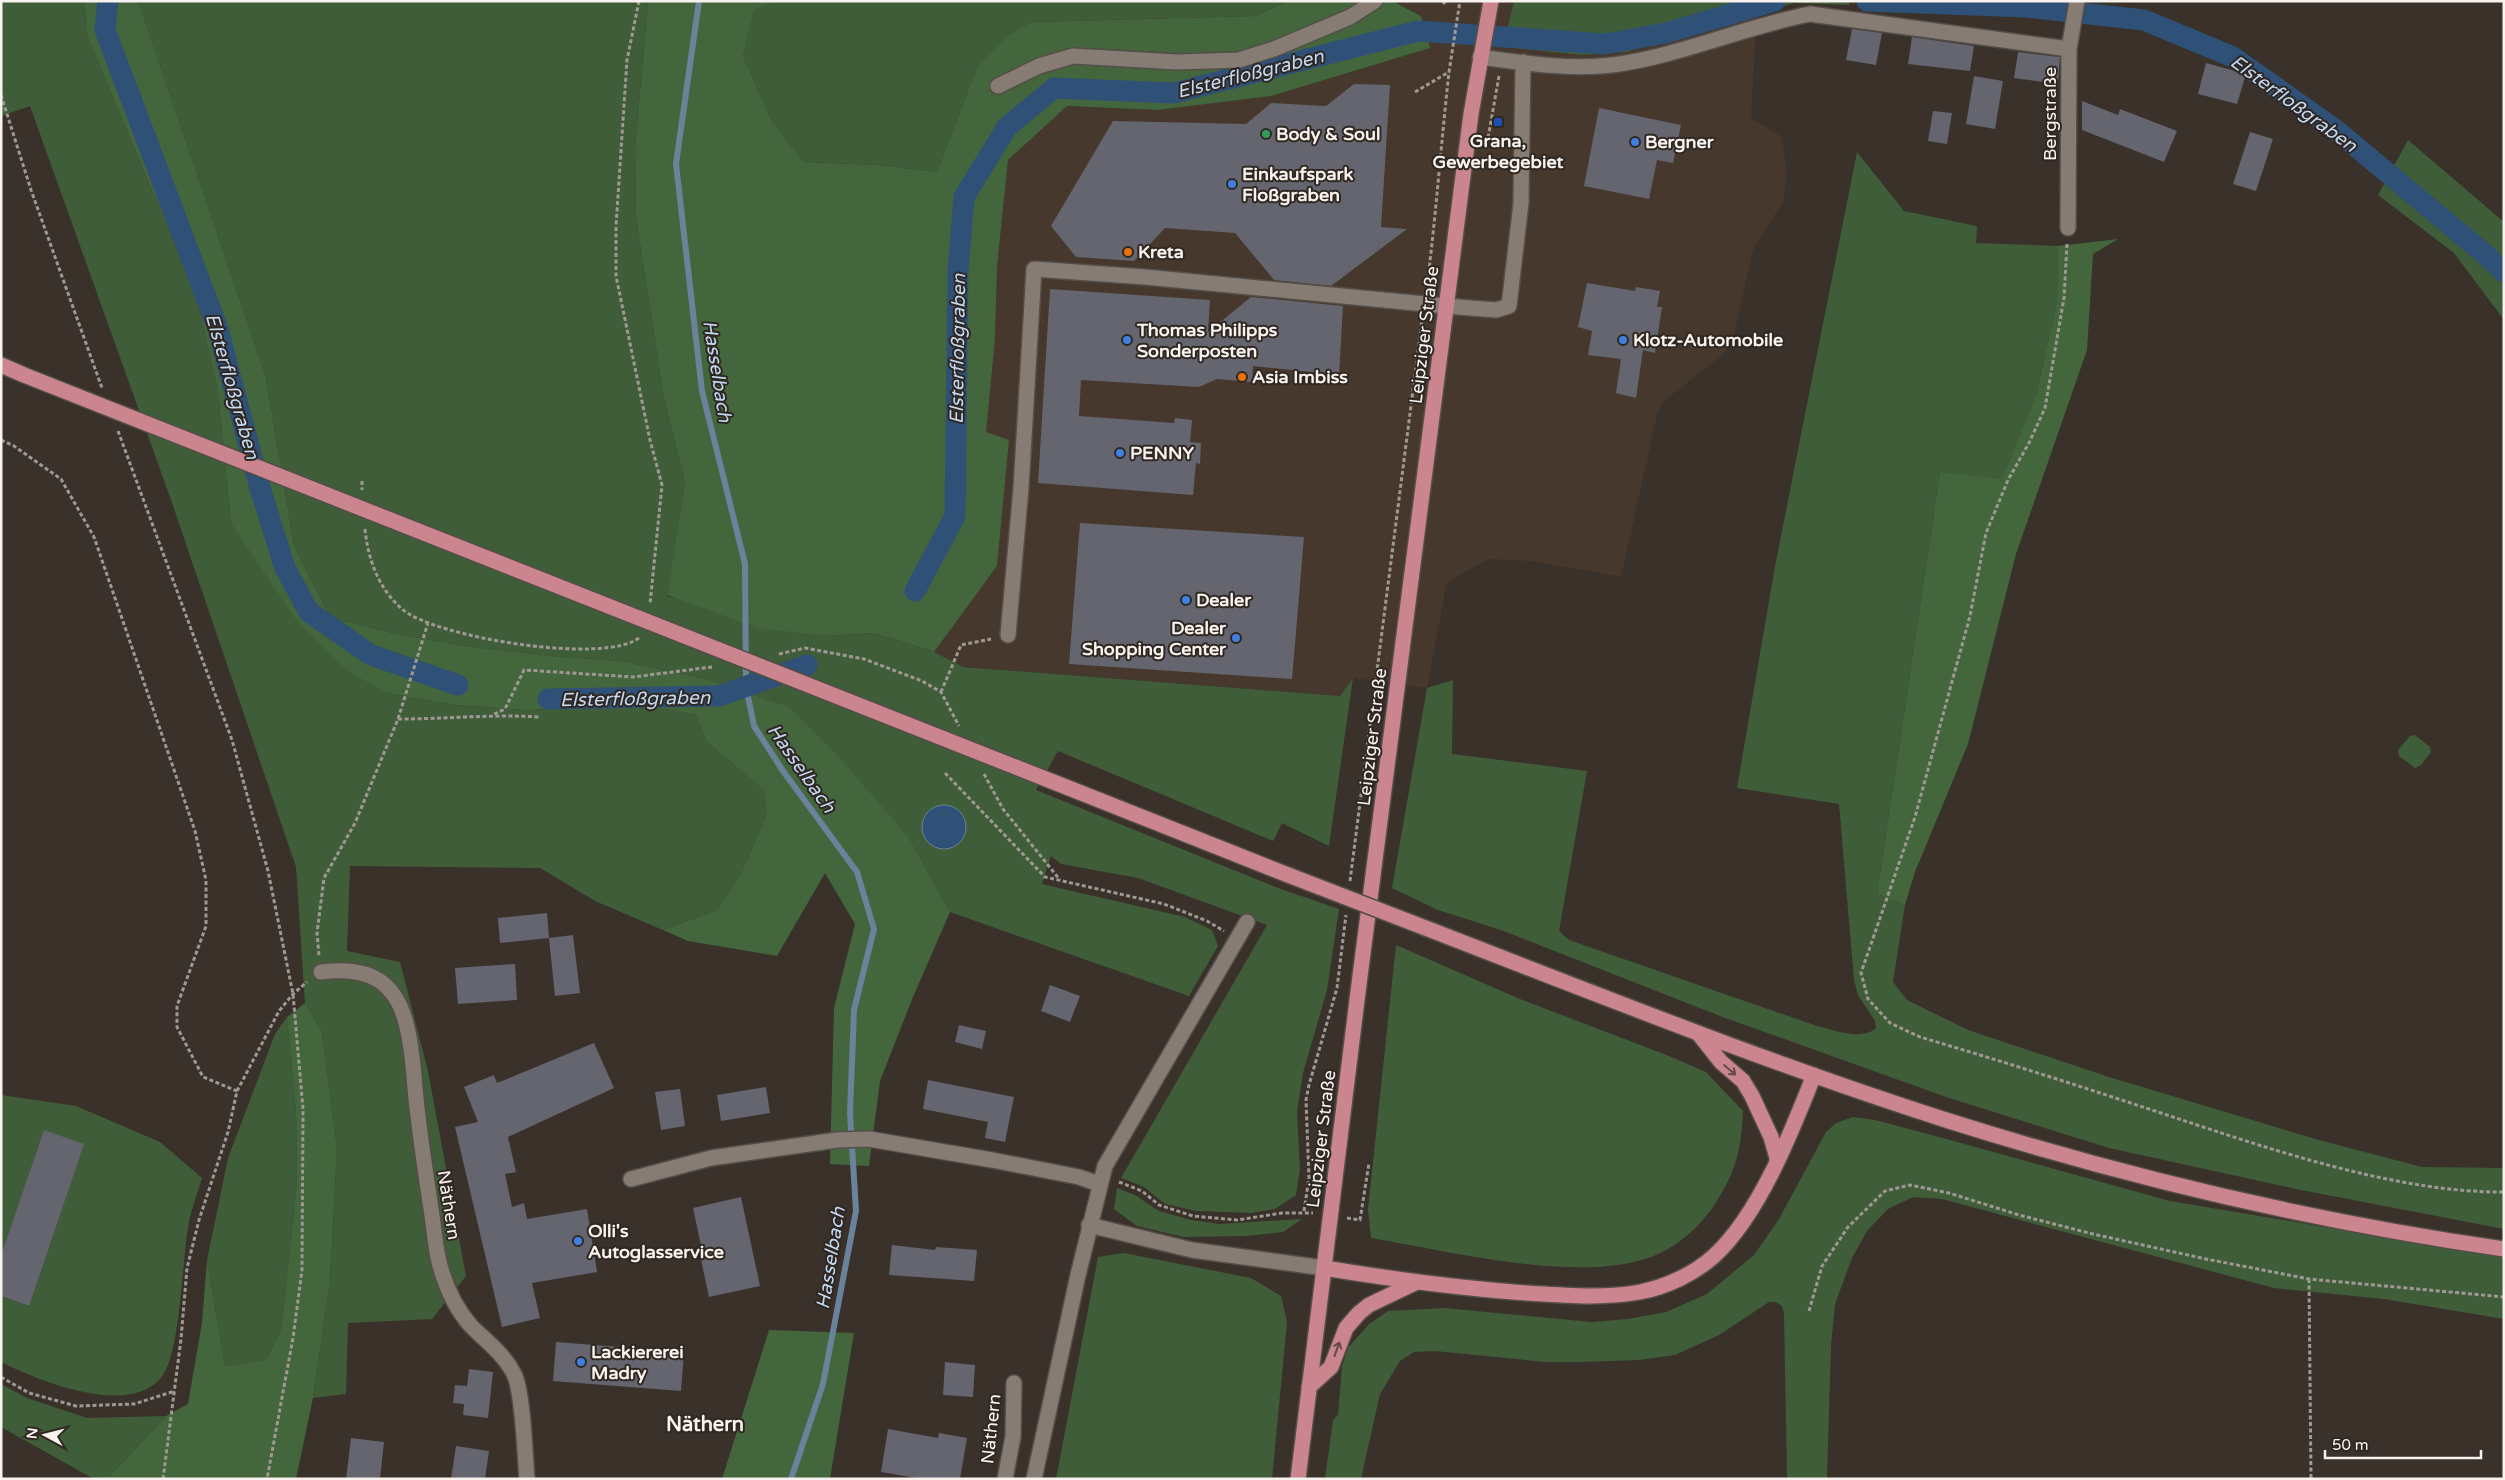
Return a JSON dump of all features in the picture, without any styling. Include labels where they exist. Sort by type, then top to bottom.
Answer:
[{"type":"main road","name":"Leipziger Straße","points":[[1298,1479],[1446,306],[1481,52],[1491,1]]},
{"type":"main road","points":[[1,365],[1283,873],[1698,1033],[1814,1075],[1949,1121],[2069,1156],[2190,1188],[2422,1236],[2504,1249]]},
{"type":"main road","points":[[1698,1033],[1721,1062],[1743,1081],[1771,1137],[1777,1158]]},
{"type":"main road","points":[[1324,1268],[1414,1283],[1595,1296],[1624,1295],[1657,1287],[1700,1266],[1726,1243],[1755,1203],[1814,1075]]},
{"type":"main road","points":[[1309,1387],[1331,1367],[1346,1328],[1359,1314],[1369,1306],[1414,1283]]},
{"type":"street","points":[[998,86],[1039,66],[1073,56],[1177,62],[1239,60],[1274,49],[1350,17],[1375,1]]},
{"type":"street","name":"Bergstraße","points":[[2068,228],[2069,49],[2077,1]]},
{"type":"street","points":[[1481,52],[1523,62],[1575,67],[1612,65],[1677,52],[1728,38],[1778,20],[1810,14],[2069,49]]},
{"type":"street","points":[[1008,635],[1021,488],[1034,269],[1145,277],[1496,310],[1509,306],[1521,203],[1523,62]]},
{"type":"street","points":[[1034,1479],[1101,1180],[1112,1154],[1247,922]]},
{"type":"street","name":"Näthern","points":[[321,972],[342,970],[362,972],[377,979],[393,994],[403,1016],[408,1035],[421,1144],[439,1260],[447,1286],[470,1324],[502,1356],[515,1375],[520,1401],[527,1479]]},
{"type":"street","points":[[631,1179],[711,1158],[837,1140],[869,1139],[916,1145],[1101,1180]]},
{"type":"street","points":[[1090,1225],[1192,1250],[1324,1268]]},
{"type":"street","name":"Näthern","points":[[1005,1479],[1013,1437],[1014,1383]]},
{"type":"path","points":[[639,1],[627,60],[616,226],[616,276],[650,440],[662,485],[649,605]]},
{"type":"path","points":[[1349,890],[1437,208],[1439,158],[1460,1]]},
{"type":"path","points":[[1415,92],[1449,72]]},
{"type":"path","points":[[1,95],[31,190],[102,390]]},
{"type":"path","points":[[2068,228],[2064,298],[2044,408],[2029,443],[2008,480],[1986,533],[1970,616],[1915,817],[1861,973],[1868,999],[1890,1023],[1920,1037],[2260,1146],[2377,1176],[2438,1187],[2504,1192]]},
{"type":"path","points":[[116,427],[232,740],[268,870],[293,994],[303,1110],[302,1270],[293,1338],[267,1479]]},
{"type":"path","points":[[1,440],[14,446],[61,479],[94,537],[195,831],[206,880],[206,926],[177,1006],[177,1027],[203,1077],[236,1091]]},
{"type":"path","points":[[362,481],[363,499]]},
{"type":"path","points":[[365,526],[367,554],[381,584],[402,610],[438,628],[529,646],[566,650],[606,649],[633,643],[644,634]]},
{"type":"path","points":[[162,1479],[175,1391],[187,1268],[199,1220],[228,1132],[236,1091],[279,1011],[293,994],[321,972],[317,933],[324,878],[355,823],[398,719],[428,623]]},
{"type":"path","points":[[941,692],[961,644],[1008,635]]},
{"type":"path","points":[[776,654],[805,648],[864,659],[922,681],[941,692],[963,734]]},
{"type":"path","points":[[494,714],[505,709],[524,670],[633,677],[719,666]]},
{"type":"path","points":[[398,719],[452,719],[494,714],[540,717]]},
{"type":"path","points":[[981,767],[1003,809],[1060,880]]},
{"type":"path","points":[[945,773],[1045,877],[1164,904],[1207,921],[1237,938]]},
{"type":"path","points":[[1304,1211],[1309,1178],[1306,1100],[1337,988],[1346,910]]},
{"type":"path","points":[[1101,1180],[1142,1191],[1159,1205],[1193,1216],[1237,1220],[1304,1211],[1360,1220],[1370,1164]]},
{"type":"path","points":[[1809,1311],[1822,1266],[1848,1227],[1885,1191],[1910,1185],[1949,1193],[2019,1215],[2154,1249],[2309,1279],[2504,1297]]},
{"type":"path","points":[[2309,1279],[2311,1479]]},
{"type":"path","points":[[1,1377],[28,1393],[76,1406],[134,1404],[175,1391]]},
{"type":"shaded area","points":[[1392,1],[1514,1],[1503,47],[1582,55],[1626,52],[1757,13],[1751,118],[1782,137],[1787,174],[1784,200],[1753,250],[1733,340],[1729,347],[1720,357],[1665,400],[1658,411],[1621,577],[1533,561],[1488,559],[1447,583],[1427,688],[1353,678],[1340,696],[963,667],[934,652],[997,566],[1009,440],[985,432],[995,339],[997,267],[1008,160],[1067,106],[1157,110],[1271,96],[1430,48],[1421,16]]},
{"type":"green space","points":[[1,1],[84,1],[87,36],[197,297],[218,392],[231,523],[387,693],[456,705],[526,710],[612,706],[664,709],[695,714],[707,742],[763,790],[767,814],[741,873],[717,910],[663,930],[595,901],[540,868],[350,866],[347,951],[400,962],[428,1071],[466,1276],[432,1319],[348,1323],[346,1394],[313,1398],[330,1282],[337,1148],[322,1031],[305,1003],[296,867],[171,500],[30,106],[1,116]]},
{"type":"green space","points":[[84,1],[136,1],[140,6],[266,377],[294,545],[330,617],[388,632],[463,646],[561,657],[621,661],[706,679],[789,707],[846,765],[910,839],[950,912],[913,997],[880,1081],[869,1166],[830,1164],[834,1008],[855,924],[825,873],[777,956],[688,941],[663,930],[717,910],[741,873],[767,814],[763,790],[707,742],[695,714],[664,709],[612,706],[526,710],[456,705],[387,693],[355,675],[335,660],[294,617],[231,523],[218,392],[197,297],[87,36]]},
{"type":"green space","points":[[136,1],[648,1],[635,148],[636,218],[664,399],[685,482],[667,596],[827,636],[874,633],[934,652],[963,667],[1340,696],[1353,678],[1329,846],[1282,823],[1273,841],[1058,751],[1036,790],[1278,888],[1339,909],[1327,990],[1303,1073],[1297,1112],[1300,1169],[1296,1195],[1275,1209],[1251,1213],[1196,1211],[1165,1204],[1144,1187],[1121,1178],[1267,925],[1138,878],[1061,864],[1051,856],[1042,884],[1185,917],[1212,930],[1218,946],[1189,996],[950,912],[910,839],[788,707],[706,679],[621,661],[561,657],[463,646],[388,632],[330,617],[294,545],[266,377],[140,6]]},
{"type":"green space","points":[[648,1],[777,1],[754,9],[743,56],[773,123],[804,162],[878,165],[937,172],[977,67],[1006,37],[1032,22],[1256,16],[1287,1],[1392,1],[1421,16],[1430,48],[1271,96],[1157,110],[1067,106],[1008,160],[997,267],[995,339],[986,432],[1009,440],[997,566],[934,652],[874,633],[827,636],[758,628],[667,595],[685,482],[664,399],[636,218],[635,148]]},
{"type":"green space","points":[[777,1],[1287,1],[1256,16],[1032,22],[977,67],[937,172],[878,165],[804,162],[773,123],[743,56],[754,8]]},
{"type":"green space","points":[[1514,1],[1850,1],[1849,5],[1794,3],[1626,52],[1582,55],[1503,47]]},
{"type":"green space","points":[[2408,140],[2504,222],[2504,320],[2454,253],[2378,195]]},
{"type":"green space","points":[[1857,152],[1904,211],[1977,226],[1976,243],[2058,246],[2057,302],[2036,395],[2002,480],[1940,472],[1877,894],[1905,905],[1893,982],[1907,1000],[1968,1030],[2109,1077],[2315,1139],[2422,1167],[2504,1168],[2504,1229],[2301,1190],[2109,1148],[1949,1098],[1720,1016],[1501,930],[1438,910],[1392,888],[1427,688],[1453,680],[1452,754],[1587,771],[1559,931],[1569,940],[1817,1026],[1855,1034],[1870,1032],[1876,1028],[1875,1021],[1858,995],[1854,980],[1839,804],[1737,788],[1775,566]]},
{"type":"green space","points":[[2118,239],[2093,254],[2087,350],[2016,554],[1968,744],[1915,872],[1905,905],[1877,894],[1940,472],[2002,479],[2036,395],[2057,302],[2058,246]]},
{"type":"green space","points":[[2415,735],[2430,747],[2431,752],[2421,765],[2415,768],[2399,756],[2398,750],[2410,736]]},
{"type":"green space","points":[[1396,945],[1520,999],[1706,1072],[1743,1111],[1741,1138],[1736,1161],[1721,1195],[1706,1217],[1679,1242],[1658,1254],[1634,1262],[1604,1266],[1572,1267],[1503,1261],[1371,1238],[1368,1209]]},
{"type":"green space","points":[[305,1003],[322,1031],[337,1148],[330,1282],[313,1398],[296,1479],[107,1479],[166,1416],[188,1404],[202,1322],[207,1260],[225,1366],[266,1360],[281,1330],[297,1182],[296,1113],[287,1017]]},
{"type":"green space","points":[[287,1017],[296,1113],[297,1182],[281,1330],[266,1360],[225,1366],[207,1260],[228,1158],[275,1034]]},
{"type":"green space","points":[[1,1095],[76,1106],[160,1142],[202,1178],[189,1222],[174,1345],[163,1375],[149,1388],[130,1394],[108,1395],[85,1392],[38,1378],[1,1362],[1,1296],[28,1306],[44,1131],[1,1255]]},
{"type":"green space","points":[[1853,1117],[1875,1120],[2170,1201],[2504,1257],[2504,1319],[2384,1299],[2274,1288],[1942,1199],[1913,1197],[1888,1209],[1867,1231],[1852,1258],[1835,1304],[1831,1345],[1827,1479],[1787,1479],[1784,1313],[1782,1306],[1776,1302],[1769,1302],[1719,1335],[1675,1355],[1639,1360],[1545,1362],[1435,1351],[1414,1352],[1400,1361],[1380,1394],[1361,1479],[1325,1479],[1333,1420],[1338,1415],[1342,1366],[1348,1348],[1369,1324],[1388,1311],[1444,1308],[1591,1322],[1628,1319],[1666,1312],[1707,1294],[1754,1255],[1779,1219],[1826,1132],[1836,1123]]},
{"type":"green space","points":[[1117,1188],[1135,1195],[1159,1211],[1191,1220],[1219,1224],[1302,1219],[1283,1232],[1246,1236],[1184,1237],[1137,1226],[1114,1209]]},
{"type":"green space","points":[[1124,1253],[1251,1278],[1281,1296],[1287,1322],[1272,1479],[1056,1479],[1098,1257]]},
{"type":"green space","points":[[769,1330],[854,1333],[830,1479],[722,1479]]},
{"type":"green space","points":[[1,1384],[27,1398],[87,1418],[166,1416],[107,1479],[94,1479],[1,1427]]},
{"type":"water","points":[[944,805],[956,809],[962,815],[966,827],[962,839],[956,845],[944,849],[932,845],[926,839],[922,827],[926,815],[932,809]]},
{"type":"building","points":[[1852,29],[1882,33],[1876,65],[1846,60]]},
{"type":"building","points":[[1912,37],[1974,46],[1970,71],[1908,64]]},
{"type":"building","points":[[2018,52],[2060,57],[2058,84],[2014,78]]},
{"type":"building","points":[[2206,63],[2246,74],[2237,104],[2198,94]]},
{"type":"building","points":[[1974,76],[2003,81],[1995,129],[1966,124]]},
{"type":"building","points":[[1354,84],[1390,85],[1381,227],[1407,229],[1331,286],[1274,280],[1235,233],[1165,228],[1134,261],[1076,257],[1051,226],[1113,121],[1246,124],[1271,103],[1326,106]]},
{"type":"building","points":[[2082,101],[2118,115],[2120,109],[2177,131],[2164,162],[2082,130]]},
{"type":"building","name":"Bergner","points":[[1599,108],[1681,125],[1673,163],[1657,160],[1649,199],[1584,186]]},
{"type":"building","points":[[1933,111],[1952,113],[1947,144],[1928,141]]},
{"type":"building","points":[[2250,132],[2273,139],[2256,191],[2233,184]]},
{"type":"building","name":"Klotz-Automobile","points":[[1587,283],[1635,291],[1636,287],[1660,291],[1657,307],[1662,307],[1655,353],[1643,350],[1636,398],[1616,393],[1621,359],[1588,355],[1592,331],[1578,327]]},
{"type":"building","points":[[1050,289],[1210,300],[1208,332],[1251,297],[1343,306],[1339,375],[1253,366],[1252,382],[1217,379],[1199,387],[1081,380],[1079,416],[1174,423],[1175,418],[1192,420],[1190,442],[1201,443],[1200,464],[1196,463],[1193,495],[1038,483]]},
{"type":"building","name":"Dealer","points":[[1080,523],[1304,537],[1292,679],[1069,664]]},
{"type":"building","points":[[547,913],[549,938],[500,943],[498,918]]},
{"type":"building","points":[[573,935],[580,993],[555,996],[549,938]]},
{"type":"building","points":[[515,964],[517,1000],[458,1004],[455,968]]},
{"type":"building","points":[[1050,985],[1080,996],[1070,1022],[1041,1011]]},
{"type":"building","points":[[959,1025],[986,1031],[982,1049],[955,1042]]},
{"type":"building","points":[[594,1043],[614,1088],[508,1137],[516,1172],[505,1174],[512,1207],[524,1203],[527,1219],[587,1209],[597,1272],[532,1283],[540,1318],[502,1327],[455,1127],[478,1122],[464,1087],[494,1075],[497,1083]]},
{"type":"building","points":[[928,1080],[1014,1097],[1005,1142],[985,1138],[988,1122],[923,1109]]},
{"type":"building","points":[[766,1087],[770,1113],[721,1121],[717,1095]]},
{"type":"building","points":[[680,1089],[685,1126],[661,1130],[655,1092]]},
{"type":"building","points":[[44,1130],[84,1144],[29,1306],[1,1296],[1,1255]]},
{"type":"building","points":[[741,1197],[760,1286],[709,1297],[700,1255],[703,1255],[693,1208]]},
{"type":"building","points":[[892,1245],[935,1250],[936,1247],[977,1250],[974,1281],[889,1275]]},
{"type":"building","points":[[556,1342],[684,1352],[681,1391],[553,1381]]},
{"type":"building","points":[[945,1362],[975,1365],[973,1397],[943,1395]]},
{"type":"building","points":[[469,1369],[493,1372],[488,1418],[463,1415],[464,1404],[453,1403],[455,1385],[467,1386]]},
{"type":"building","points":[[888,1429],[938,1438],[939,1433],[967,1438],[960,1479],[922,1479],[881,1472]]},
{"type":"building","points":[[351,1438],[384,1442],[380,1479],[346,1479]]},
{"type":"building","points":[[456,1446],[489,1451],[485,1479],[451,1479]]},
{"type":"waterway","name":"Elsterfloßgraben","points":[[108,1],[105,30],[218,329],[260,488],[285,568],[309,612],[371,655],[458,685]]},
{"type":"waterway","name":"Hasselbach","points":[[699,1],[676,164],[702,391],[745,564],[746,687],[754,726],[783,771],[857,872],[874,929],[854,1010],[850,1113],[856,1211],[823,1384],[791,1479]]},
{"type":"waterway","name":"Elsterfloßgraben","points":[[915,591],[955,516],[958,271],[964,197],[1007,127],[1054,88],[1174,93],[1418,31],[1605,44],[1666,33],[1775,1]]},
{"type":"waterway","name":"Elsterfloßgraben","points":[[1867,1],[2026,7],[2144,20],[2233,57],[2336,130],[2504,272]]},
{"type":"waterway","name":"Elsterfloßgraben","points":[[548,699],[719,696],[807,665]]},
{"type":"place","name":"Grana, Gewerbegebiet","points":[[1498,122]]},
{"type":"place","name":"Body & Soul","points":[[1266,134]]},
{"type":"place","name":"Bergner","points":[[1635,142]]},
{"type":"place","name":"Einkaufspark Floßgraben","points":[[1232,184]]},
{"type":"place","name":"Kreta","points":[[1128,252]]},
{"type":"place","name":"Thomas Philipps Sonderposten","points":[[1127,340]]},
{"type":"place","name":"Klotz-Automobile","points":[[1623,340]]},
{"type":"place","name":"Asia Imbiss","points":[[1242,377]]},
{"type":"place","name":"PENNY","points":[[1120,453]]},
{"type":"place","name":"Dealer","points":[[1186,600]]},
{"type":"place","name":"Dealer Shopping Center","points":[[1236,638]]},
{"type":"place","name":"Olli's Autoglasservice","points":[[578,1241]]},
{"type":"place","name":"Lackiererei Madry","points":[[581,1362]]},
{"type":"district","name":"Näthern","points":[[705,1424]]}]
